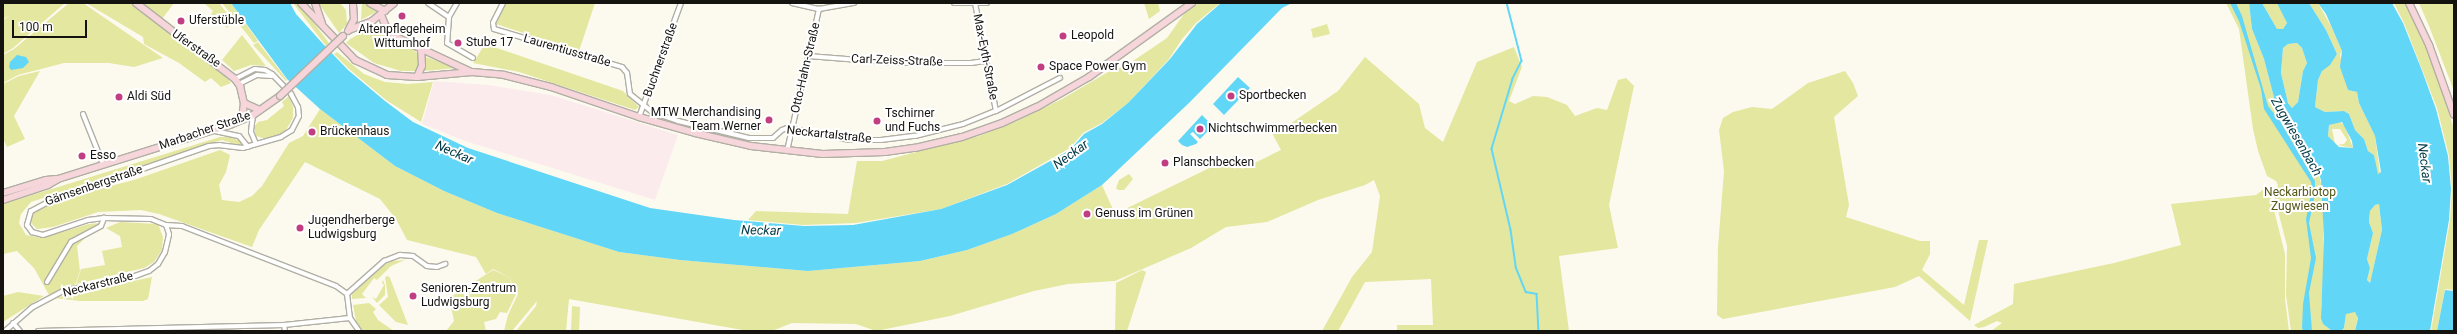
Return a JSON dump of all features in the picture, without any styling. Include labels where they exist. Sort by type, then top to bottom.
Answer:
[{"type":"main road","name":"Uferstraße","points":[[136,3],[237,81]]},
{"type":"main road","points":[[302,3],[324,26]]},
{"type":"main road","points":[[308,3],[341,47],[362,65],[387,75],[417,77],[472,72]]},
{"type":"main road","points":[[315,3],[324,26]]},
{"type":"main road","points":[[349,30],[354,19],[353,3]]},
{"type":"main road","points":[[370,3],[383,13]]},
{"type":"main road","points":[[349,30],[383,13],[394,3]]},
{"type":"main road","name":"Neckartalstraße","points":[[472,72],[504,75],[543,85],[639,117],[721,140],[787,151],[854,154],[885,152],[939,144],[1002,123],[1037,107],[1088,77],[1192,3]]},
{"type":"main road","points":[[2409,3],[2429,45],[2454,115]]},
{"type":"main road","points":[[383,13],[383,23],[390,32],[421,49],[472,72]]},
{"type":"main road","name":"Marbacher Straße","points":[[3,200],[48,185],[58,179],[214,130],[253,115],[280,96],[349,30]]},
{"type":"main road","points":[[417,77],[422,66],[421,49]]},
{"type":"main road","points":[[237,81],[244,103],[242,120]]},
{"type":"main road","points":[[244,103],[252,108],[260,110]]},
{"type":"main road","name":"Marbacher Straße","points":[[3,193],[46,180],[58,179]]},
{"type":"street","points":[[428,3],[449,17]]},
{"type":"street","points":[[457,3],[449,17],[447,43],[473,58]]},
{"type":"street","name":"Laurentiusstraße","points":[[503,3],[493,28],[622,67],[627,73],[630,94],[644,105]]},
{"type":"street","name":"Buchnerstraße","points":[[639,117],[681,3]]},
{"type":"street","points":[[792,3],[820,9],[854,3]]},
{"type":"street","points":[[954,3],[987,3]]},
{"type":"street","name":"Max-Eyth-Straße","points":[[975,3],[985,61],[996,111]]},
{"type":"street","name":"Otto-Hahn-Straße","points":[[787,151],[820,9]]},
{"type":"street","name":"Carl-Zeiss-Straße","points":[[808,56],[898,63],[971,63],[985,61]]},
{"type":"street","name":"Gämsenbergstraße","points":[[237,81],[258,69],[269,72],[291,94],[298,107],[299,116],[294,127],[286,135],[248,147],[239,149],[220,145],[210,146],[52,200],[31,211],[27,225],[32,232],[43,235],[88,220],[104,218],[151,219],[166,225],[182,226],[336,286],[347,294]]},
{"type":"street","name":"Neckartalstraße","points":[[644,105],[665,117],[749,138],[773,138],[784,128],[850,140],[891,139],[963,124],[996,111],[1060,78]]},
{"type":"street","points":[[83,114],[103,164]]},
{"type":"street","points":[[253,115],[251,132],[256,144]]},
{"type":"street","points":[[214,130],[239,136],[248,147]]},
{"type":"street","points":[[47,282],[71,242],[101,226],[104,218]]},
{"type":"street","name":"Neckarstraße","points":[[5,331],[33,307],[64,291],[135,276],[149,271],[158,264],[165,252],[169,234],[166,225]]},
{"type":"street","points":[[359,331],[350,318],[347,294],[384,261],[400,255],[413,256],[427,266],[437,267],[445,264]]},
{"type":"street","points":[[38,331],[284,325],[350,318]]},
{"type":"street","points":[[13,323],[20,331]]},
{"type":"street","points":[[284,325],[285,331]]},
{"type":"street","points":[[228,326],[228,331]]},
{"type":"shaded area","points":[[434,81],[488,85],[551,95],[678,135],[655,200],[465,141],[422,124]]},
{"type":"green space","points":[[3,3],[65,3],[13,48],[3,54],[3,20],[11,15],[3,19]]},
{"type":"green space","points":[[69,3],[83,3],[163,58],[134,67],[109,63],[64,63],[18,75],[3,83],[3,55],[14,49]]},
{"type":"green space","points":[[86,3],[131,3],[225,75],[231,83],[221,87],[211,78],[205,82],[179,63],[144,44],[143,37]]},
{"type":"green space","points":[[140,3],[174,3],[162,19]]},
{"type":"green space","points":[[204,3],[219,3],[233,21],[227,28],[211,14],[213,11]]},
{"type":"green space","points":[[222,3],[231,3],[258,41],[254,43]]},
{"type":"green space","points":[[293,3],[299,3],[329,43],[326,46]]},
{"type":"green space","points":[[340,3],[346,10],[347,24],[339,33],[319,4]]},
{"type":"green space","points":[[362,3],[366,3],[378,11],[361,20]]},
{"type":"green space","points":[[506,3],[595,3],[579,51],[496,24]]},
{"type":"green space","points":[[1144,3],[1158,3],[1160,11],[1149,19]]},
{"type":"green space","points":[[1199,3],[1220,3],[1196,23],[1182,39],[1169,59],[1128,103],[1102,123],[1083,133],[1070,148],[1007,184],[941,209],[856,223],[803,225],[748,220],[756,211],[848,214],[857,161],[882,161],[979,136],[1019,120],[1062,99],[1108,72],[1127,65],[1167,38],[1184,14]]},
{"type":"green space","name":"Neckarbiotop Zugwiesen","points":[[2226,3],[2249,3],[2252,29],[2264,59],[2277,109],[2314,159],[2323,190],[2324,270],[2321,307],[2323,324],[2332,331],[2291,331],[2286,295],[2287,246],[2274,195],[2278,185],[2276,181],[2267,176],[2258,151],[2253,129],[2239,29]]},
{"type":"green space","points":[[2262,3],[2277,3],[2287,23],[2283,29],[2277,29]]},
{"type":"green space","points":[[2309,3],[2318,3],[2332,28],[2342,51],[2340,55],[2348,90],[2357,92],[2359,103],[2375,136],[2380,174],[2376,173],[2374,155],[2368,151],[2364,139],[2355,130],[2349,114],[2344,111],[2325,112],[2315,107],[2318,80],[2322,71],[2337,54],[2326,30]]},
{"type":"green space","points":[[2394,3],[2405,3],[2413,17],[2431,58],[2454,129],[2454,290],[2445,289],[2437,331],[2431,331],[2450,220],[2452,189],[2449,156],[2437,108],[2404,23]]},
{"type":"green space","points":[[2419,3],[2453,3],[2454,91],[2429,26]]},
{"type":"green space","points":[[1327,24],[1330,34],[1313,38],[1311,29]]},
{"type":"green space","points":[[375,25],[419,54],[420,66],[417,71],[401,71],[374,63],[346,43],[350,39]]},
{"type":"green space","points":[[242,35],[266,66],[251,65],[234,71],[222,60]]},
{"type":"green space","points":[[258,42],[287,80],[286,81],[253,45]]},
{"type":"green space","points":[[2297,43],[2302,48],[2307,63],[2303,71],[2298,102],[2292,108],[2288,103],[2281,73],[2283,48],[2288,44]]},
{"type":"green space","points":[[485,44],[623,91],[639,107],[635,110],[519,72],[473,63]]},
{"type":"green space","points":[[1514,47],[1522,67],[1509,101],[1515,104],[1533,96],[1547,97],[1567,105],[1575,116],[1597,108],[1607,110],[1618,80],[1626,78],[1634,86],[1609,205],[1618,248],[1559,256],[1569,331],[1397,331],[1397,325],[1433,325],[1431,279],[1365,282],[1338,331],[1322,331],[1352,277],[1372,252],[1380,196],[1374,180],[1365,185],[1318,200],[1267,222],[1226,227],[1191,248],[1115,281],[1068,284],[1034,291],[950,316],[876,331],[856,324],[792,323],[772,331],[748,331],[569,299],[566,331],[531,331],[531,329],[530,331],[516,331],[536,306],[537,301],[512,331],[504,331],[508,315],[518,294],[509,277],[493,269],[486,274],[476,257],[407,240],[396,219],[380,199],[305,162],[259,230],[252,247],[159,214],[141,210],[98,212],[53,227],[37,229],[28,220],[32,210],[47,202],[134,180],[220,150],[230,155],[226,172],[219,185],[222,200],[239,202],[252,196],[262,186],[289,143],[303,136],[320,109],[395,166],[444,191],[497,213],[619,252],[680,260],[808,271],[920,261],[967,250],[1012,234],[1056,214],[1102,185],[1115,214],[1236,155],[1242,169],[1281,150],[1272,133],[1290,124],[1338,91],[1365,57],[1419,104],[1425,128],[1443,142],[1477,62]]},
{"type":"green space","points":[[337,52],[364,74],[385,82],[408,84],[433,82],[421,122],[386,100],[349,69],[334,54]]},
{"type":"green space","points":[[426,57],[457,68],[424,71]]},
{"type":"green space","points":[[40,71],[14,116],[25,139],[7,147],[3,139],[3,84],[19,76]]},
{"type":"green space","points":[[1845,71],[1853,83],[1858,96],[1834,117],[1849,205],[1846,217],[1920,241],[1930,241],[1930,254],[1922,270],[1964,305],[1979,240],[1988,240],[1970,321],[1919,276],[1895,287],[1723,319],[1717,315],[1718,247],[1724,171],[1719,130],[1723,118],[1733,112],[1752,107],[1772,109],[1808,83]]},
{"type":"green space","points":[[289,96],[293,107],[293,118],[283,134],[266,139],[256,136],[254,127],[258,122],[267,120],[284,106],[282,102]]},
{"type":"green space","points":[[2340,122],[2345,126],[2353,148],[2337,145],[2344,144],[2347,140],[2340,129],[2332,129],[2335,144],[2328,136],[2329,125]]},
{"type":"green space","points":[[220,137],[231,137],[242,142],[240,146],[222,140],[31,202],[21,214],[19,223],[26,235],[42,238],[89,224],[100,223],[77,246],[80,271],[75,285],[49,295],[34,268],[17,251],[3,254],[3,204]]},
{"type":"green space","points":[[1129,174],[1133,179],[1124,190],[1118,190],[1116,188],[1119,180]]},
{"type":"green space","points":[[2268,186],[2285,254],[2285,299],[2289,331],[1991,331],[2002,323],[1997,321],[1978,328],[1974,325],[2013,304],[2014,284],[2114,263],[2181,245],[2171,204],[2256,195]]},
{"type":"green space","points":[[2379,204],[2382,230],[2370,283],[2367,280],[2370,268],[2367,259],[2373,233],[2369,222],[2370,211],[2375,205]]},
{"type":"green space","points":[[120,222],[158,224],[163,237],[162,250],[154,262],[144,268],[76,284],[81,269],[105,265],[102,251],[122,247],[120,236],[106,228]]},
{"type":"green space","points":[[405,260],[391,266],[377,280],[374,278],[362,294],[366,298],[352,299],[352,294],[381,267],[392,261]]},
{"type":"green space","points":[[493,270],[509,277],[516,294],[507,313],[500,312],[496,319],[484,322],[486,331],[446,331],[454,321],[449,298]]},
{"type":"green space","points":[[1142,270],[1146,272],[1127,331],[1115,331],[1116,283]]},
{"type":"green space","points":[[388,276],[408,325],[396,322],[379,305],[388,297],[385,277]]},
{"type":"green space","points":[[152,277],[148,299],[143,301],[80,301],[54,298]]},
{"type":"green space","points":[[383,280],[385,285],[385,295],[377,303],[372,297],[376,299],[384,285],[382,283]]},
{"type":"green space","points":[[18,292],[44,296],[3,322],[3,296]]},
{"type":"green space","points":[[369,303],[376,309],[373,312],[378,320],[394,331],[363,331],[356,321],[353,305]]},
{"type":"green space","points":[[572,306],[580,307],[579,331],[571,331]]},
{"type":"green space","points":[[2351,311],[2355,312],[2358,316],[2355,331],[2341,331],[2344,328],[2346,314]]},
{"type":"water","name":"Neckar","points":[[231,3],[290,3],[296,14],[348,70],[385,101],[413,122],[468,148],[650,208],[734,220],[804,226],[853,225],[941,209],[1007,185],[1070,150],[1084,134],[1102,124],[1128,103],[1170,59],[1197,24],[1221,3],[1292,3],[1282,8],[1190,102],[1102,185],[1056,214],[1012,234],[967,250],[920,261],[808,271],[680,260],[619,252],[497,213],[444,191],[395,166],[320,109],[287,79]]},
{"type":"water","points":[[2230,3],[2236,3],[2242,16],[2268,106],[2280,121],[2315,181],[2315,195],[2309,223],[2316,258],[2309,293],[2312,331],[2303,331],[2302,328],[2303,304],[2311,258],[2306,219],[2312,189],[2311,182],[2264,109],[2261,89],[2239,21]]},
{"type":"water","name":"Neckar","points":[[2249,3],[2262,3],[2277,29],[2283,29],[2287,23],[2277,3],[2309,3],[2326,30],[2337,54],[2330,65],[2322,71],[2318,80],[2315,107],[2325,112],[2344,111],[2349,114],[2355,130],[2364,139],[2368,151],[2374,155],[2378,174],[2381,172],[2375,136],[2359,103],[2357,92],[2348,90],[2340,67],[2342,51],[2326,14],[2318,3],[2392,3],[2403,23],[2421,68],[2436,109],[2448,156],[2451,189],[2449,220],[2430,331],[2355,331],[2358,318],[2355,312],[2346,314],[2344,328],[2341,331],[2332,331],[2323,324],[2321,318],[2324,238],[2321,180],[2314,159],[2311,158],[2277,109],[2264,59],[2252,29]],"holes":[[[2297,43],[2302,48],[2307,63],[2303,71],[2298,102],[2292,108],[2288,103],[2281,73],[2283,48],[2288,44]],[[2342,122],[2352,141],[2353,148],[2339,147],[2328,136],[2329,125]],[[2379,204],[2382,230],[2370,283],[2367,280],[2370,268],[2367,259],[2373,233],[2369,222],[2370,211],[2375,205]]]},
{"type":"water","points":[[17,55],[26,57],[29,62],[23,68],[11,70],[9,67],[10,62]]},
{"type":"water","name":"Sportbecken","points":[[1238,77],[1250,88],[1224,115],[1213,104]]},
{"type":"water","name":"Nichtschwimmerbecken","points":[[1202,115],[1213,126],[1200,139],[1193,132],[1190,134],[1198,142],[1196,144],[1187,147],[1182,145],[1178,141]]},
{"type":"water","points":[[2445,290],[2454,291],[2454,331],[2437,331]]},
{"type":"waterway","points":[[1507,3],[1522,61],[1513,79],[1492,149],[1511,230],[1516,267],[1526,292],[1537,294],[1539,331]]},
{"type":"place","name":"Altenpflegeheim Wittumhof","points":[[402,16]]},
{"type":"place","name":"Uferstüble","points":[[181,21]]},
{"type":"place","name":"Leopold","points":[[1063,36]]},
{"type":"place","name":"Stube 17","points":[[458,43]]},
{"type":"place","name":"Space Power Gym","points":[[1041,67]]},
{"type":"place","name":"Sportbecken","points":[[1231,96]]},
{"type":"place","name":"Aldi Süd","points":[[119,97]]},
{"type":"place","name":"MTW Merchandising Team Werner","points":[[769,120]]},
{"type":"place","name":"Tschirner und Fuchs","points":[[877,121]]},
{"type":"place","name":"Nichtschwimmerbecken","points":[[1200,129]]},
{"type":"place","name":"Brückenhaus","points":[[312,132]]},
{"type":"place","name":"Esso","points":[[82,156]]},
{"type":"place","name":"Planschbecken","points":[[1165,163]]},
{"type":"place","name":"Genuss im Grünen","points":[[1087,214]]},
{"type":"place","name":"Jugendherberge Ludwigsburg","points":[[300,228]]},
{"type":"place","name":"Senioren-Zentrum Ludwigsburg","points":[[413,296]]},
{"type":"water label","name":"Zugwiesenbach","points":[[2296,137]]}]
